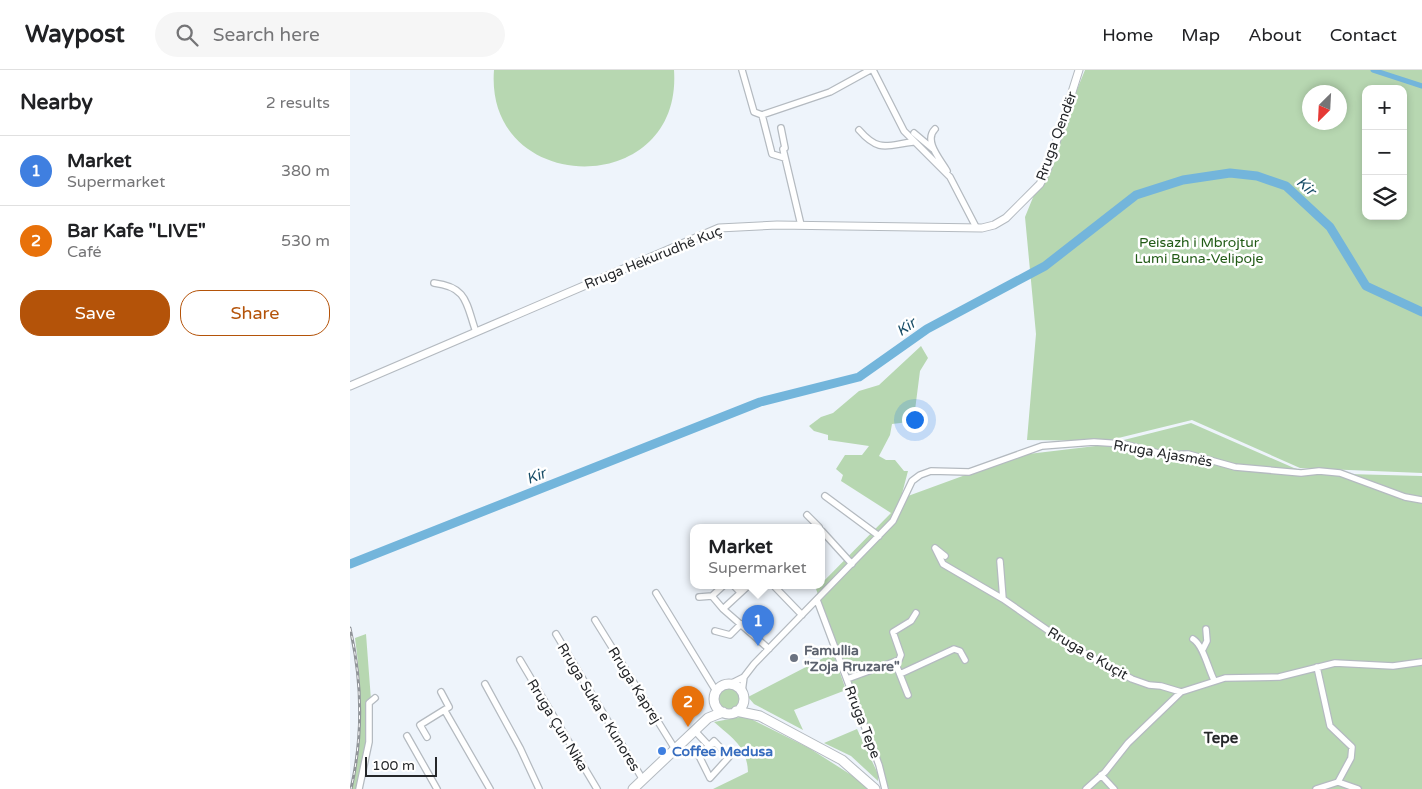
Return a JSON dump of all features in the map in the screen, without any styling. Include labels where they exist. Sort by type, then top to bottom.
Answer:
[{"type":"main road","points":[[633,789],[708,718],[715,703],[716,691],[720,687],[730,684],[743,694],[743,703],[736,712],[723,712],[708,718]]},
{"type":"main road","name":"Rruga Tepe","points":[[743,694],[756,714]]},
{"type":"main road","points":[[715,703],[723,712]]},
{"type":"main road","name":"Rruga Tepe","points":[[736,712],[756,714],[842,760],[875,789]]},
{"type":"street","points":[[742,70],[754,112],[762,115],[830,92],[861,72],[874,70],[888,103],[904,131],[950,177]]},
{"type":"street","name":"Rruga Qendër","points":[[976,227],[990,227],[1006,218],[1040,184],[1048,168],[1079,70]]},
{"type":"street","points":[[762,115],[772,154],[785,158]]},
{"type":"street","points":[[781,128],[785,158],[801,225]]},
{"type":"street","points":[[933,149],[931,136],[935,129]]},
{"type":"street","points":[[859,130],[868,140],[883,148],[913,142]]},
{"type":"street","points":[[914,132],[933,149],[976,227]]},
{"type":"street","name":"Rruga Hekurudhë Kuç","points":[[350,386],[713,230],[729,226],[801,225],[976,227]]},
{"type":"street","points":[[434,283],[454,288],[463,295],[476,332]]},
{"type":"street","name":"Rruga Ajasmës","points":[[879,536],[897,516],[909,486],[920,475],[931,471],[969,472],[1042,446],[1087,441],[1124,444],[1149,452],[1171,456],[1188,454],[1235,467],[1301,473],[1340,473],[1405,497],[1422,500]]},
{"type":"street","points":[[730,684],[744,677],[879,536],[825,496]]},
{"type":"street","points":[[808,515],[816,524]]},
{"type":"street","points":[[825,534],[852,564]]},
{"type":"street","name":"Rruga e Kuçit","points":[[945,556],[935,548],[944,564],[1002,599],[1063,642],[1121,674],[1149,685],[1161,686],[1181,692]]},
{"type":"street","points":[[1000,561],[1002,599]]},
{"type":"street","points":[[699,597],[712,596],[720,589]]},
{"type":"street","points":[[723,609],[742,589]]},
{"type":"street","points":[[777,589],[802,615]]},
{"type":"street","points":[[656,593],[716,691]]},
{"type":"street","points":[[712,596],[723,609],[769,649]]},
{"type":"street","name":"Rruga Tepe","points":[[817,600],[879,765],[885,789]]},
{"type":"street","points":[[847,679],[895,662],[901,655],[893,632],[911,622],[916,613]]},
{"type":"street","name":"Rruga Kaprej","points":[[595,620],[675,750]]},
{"type":"street","points":[[715,631],[730,635],[741,624]]},
{"type":"street","points":[[1203,649],[1207,640],[1206,629]]},
{"type":"street","name":"Rruga Suka e Kunores","points":[[556,634],[643,780]]},
{"type":"street","points":[[1193,639],[1203,649],[1206,664],[1214,680]]},
{"type":"street","points":[[900,674],[954,650],[960,651],[964,660]]},
{"type":"street","name":"Rruga Çun Nika","points":[[520,660],[597,789]]},
{"type":"street","points":[[895,662],[908,694]]},
{"type":"street","points":[[1086,789],[1101,775],[1128,742],[1181,692],[1214,680],[1232,677],[1279,678],[1343,662],[1393,666],[1422,662]]},
{"type":"street","points":[[1317,667],[1330,726],[1352,747],[1351,758],[1338,782]]},
{"type":"street","points":[[743,694],[744,677]]},
{"type":"street","points":[[485,684],[520,748],[539,789]]},
{"type":"street","points":[[427,737],[420,725],[449,707],[441,692]]},
{"type":"street","points":[[359,789],[368,742],[369,703],[375,698]]},
{"type":"street","points":[[445,711],[490,789]]},
{"type":"street","points":[[695,731],[709,746]]},
{"type":"street","points":[[407,736],[436,789]]},
{"type":"street","points":[[714,741],[729,757],[710,778],[699,756],[709,746],[714,741]]},
{"type":"street","points":[[1101,775],[1114,789]]},
{"type":"street","points":[[1316,789],[1338,782],[1358,789]]},
{"type":"green space","points":[[494,70],[674,70],[668,113],[648,143],[618,161],[584,166],[549,160],[519,142],[499,112]]},
{"type":"green space","name":"Peisazh i Mbrojtur Lumi Buna-Velipoje","points":[[1085,70],[1422,70],[1422,473],[1300,468],[1192,420],[1106,441],[1027,440],[1036,334],[1025,217]]},
{"type":"green space","points":[[921,346],[928,358],[920,371],[915,410],[919,411],[917,421],[892,424],[890,435],[879,456],[886,460],[895,460],[904,471],[908,471],[899,505],[908,496],[1020,455],[1104,445],[1191,423],[1294,468],[1311,473],[1422,476],[1422,789],[889,789],[816,589],[825,589],[825,580],[891,513],[841,481],[843,475],[836,469],[845,455],[862,455],[869,446],[828,440],[828,435],[814,431],[809,426],[821,417],[833,413],[859,391],[879,385]]},
{"type":"green space","points":[[366,634],[371,700],[366,745],[358,789],[352,789],[359,751],[361,714],[355,638]]},
{"type":"green space","points":[[833,653],[846,690],[794,710],[803,730],[754,704],[748,697]]},
{"type":"green space","points":[[729,688],[737,691],[740,699],[737,707],[729,710],[721,707],[718,699],[721,691]]},
{"type":"green space","points":[[745,716],[809,748],[856,778],[868,789],[713,789],[748,772],[742,749],[714,722]]},
{"type":"green space","points":[[857,729],[878,774],[878,781],[851,756],[824,743]]},
{"type":"waterway","points":[[1373,70],[1422,86]]},
{"type":"waterway","name":"Kir","points":[[350,564],[760,402],[859,377],[927,329],[1045,266],[1136,195],[1183,180],[1230,173],[1257,176],[1286,186],[1330,227],[1366,286],[1422,312]]},
{"type":"railway","points":[[350,628],[357,668],[360,708],[358,749],[351,789]]},
{"type":"place","name":"Market","points":[[758,646]]},
{"type":"place","name":"Famullia \"Zoja Rruzare\"","points":[[794,658]]},
{"type":"place","name":"Bar Kafe \"LIVE\"","points":[[688,727]]},
{"type":"place","name":"Coffee Medusa","points":[[662,751]]},
{"type":"district","name":"Tepe","points":[[1221,738]]}]
